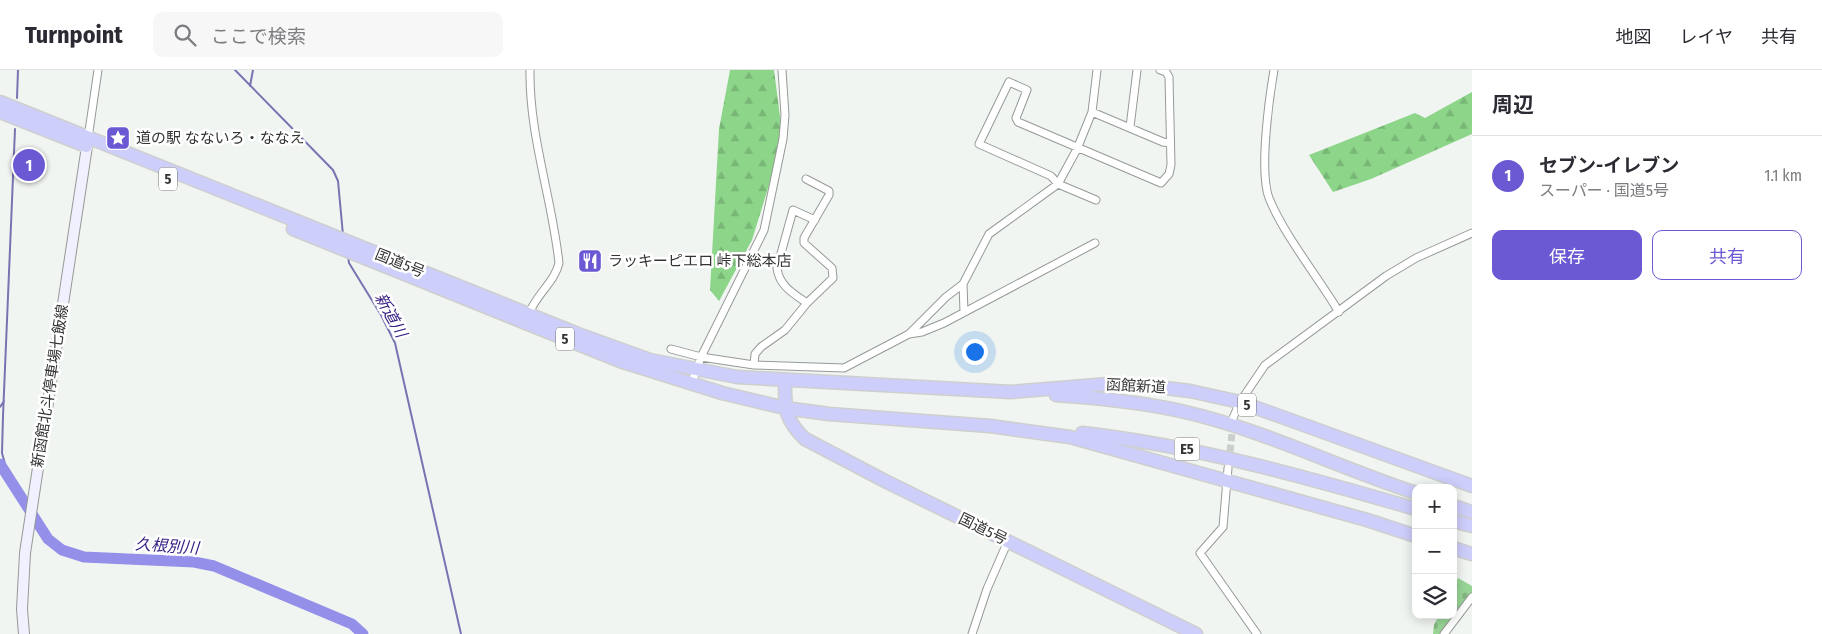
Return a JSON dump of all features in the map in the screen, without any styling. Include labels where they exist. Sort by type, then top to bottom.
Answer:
[{"type":"highway","name":"国道5号","points":[[0,102],[87,142]]},
{"type":"highway","name":"国道5号","points":[[0,112],[87,142],[336,241],[526,318],[628,363],[691,384],[785,408]]},
{"type":"highway","name":"国道5号","points":[[526,318],[627,352],[695,370],[784,381],[785,408],[794,428],[805,438],[885,481],[1196,634]]},
{"type":"highway","name":"函館新道","points":[[784,381],[1011,392],[1103,384],[1135,385],[1190,391],[1240,402],[1472,486]]},
{"type":"highway","name":"E5","points":[[1011,392],[1139,402],[1186,412],[1244,430],[1412,492]]},
{"type":"highway","name":"5","points":[[785,408],[886,420],[990,426],[1070,437],[1227,474],[1412,535]]},
{"type":"highway","name":"E5","points":[[990,426],[1081,432],[1167,445],[1288,473],[1412,508]]},
{"type":"highway","points":[[1457,507],[1472,512]]},
{"type":"highway","points":[[1457,521],[1472,526]]},
{"type":"highway","points":[[1457,549],[1472,554]]},
{"type":"main road","name":"新函館北斗停車場七飯線","points":[[24,634],[22,578],[87,142]]},
{"type":"street","points":[[87,142],[98,70]]},
{"type":"street","points":[[526,318],[532,302],[557,272],[559,263],[545,175],[531,108],[530,70]]},
{"type":"street","points":[[691,384],[701,357],[764,230],[783,139],[785,116],[782,70]]},
{"type":"street","points":[[671,349],[701,357],[754,364],[844,368],[909,334],[946,297],[963,284],[989,234],[1058,184],[1077,148],[1092,112],[1097,70]]},
{"type":"street","points":[[1130,127],[1137,70]]},
{"type":"street","points":[[1096,200],[1058,184],[1051,176],[979,144],[1009,82],[1027,90],[1016,118],[1018,122],[1161,183],[1169,174],[1170,143],[1169,78],[1166,72],[1160,70]]},
{"type":"street","points":[[1274,70],[1265,162],[1265,183],[1269,198],[1281,221],[1339,312]]},
{"type":"street","points":[[1092,112],[1163,142],[1170,143]]},
{"type":"street","points":[[754,364],[755,354],[761,347],[785,330],[807,303],[833,278],[832,268],[804,243],[804,238],[829,195],[828,191],[806,179]]},
{"type":"street","points":[[807,303],[785,287],[778,275],[777,268],[793,210],[815,220]]},
{"type":"street","points":[[1233,418],[1240,402],[1265,365],[1386,276],[1416,258],[1472,233]]},
{"type":"street","points":[[909,334],[922,332],[944,324],[1095,243]]},
{"type":"street","points":[[963,284],[964,312]]},
{"type":"street","points":[[844,368],[845,384]]},
{"type":"street","points":[[1227,474],[1223,527],[1200,553],[1257,634]]},
{"type":"street","points":[[972,634],[987,589],[1008,541]]},
{"type":"street","points":[[1444,634],[1472,597]]},
{"type":"green space","points":[[730,70],[774,70],[781,124],[778,156],[752,240],[719,301],[710,290],[719,129]]},
{"type":"green space","points":[[1472,92],[1472,134],[1371,179],[1333,192],[1309,155],[1415,113],[1425,118]]},
{"type":"green space","points":[[1458,578],[1472,586],[1472,594],[1457,613]]},
{"type":"green space","points":[[1437,619],[1453,619],[1441,634],[1433,634]]},
{"type":"waterway","points":[[17,98],[18,70]]},
{"type":"waterway","name":"新道川","points":[[235,70],[333,170],[338,181],[343,235]]},
{"type":"waterway","name":"新道川","points":[[250,86],[253,70]]},
{"type":"waterway","points":[[8,475],[2,453],[15,129]]},
{"type":"waterway","name":"新道川","points":[[348,256],[349,263],[381,315],[395,343],[461,634]]},
{"type":"waterway","points":[[0,407],[4,401]]},
{"type":"waterway","name":"久根別川","points":[[0,464],[48,539],[62,550],[84,557],[194,562],[214,566],[352,624],[363,634]]},
{"type":"tunnel","points":[[1229,462],[1233,423]]},
{"type":"place","name":"道の駅 なないろ・ななえ","points":[[118,138]]},
{"type":"place","name":"セブン-イレブン","points":[[29,165]]},
{"type":"place","name":"ラッキーピエロ 峠下総本店","points":[[590,261]]}]
